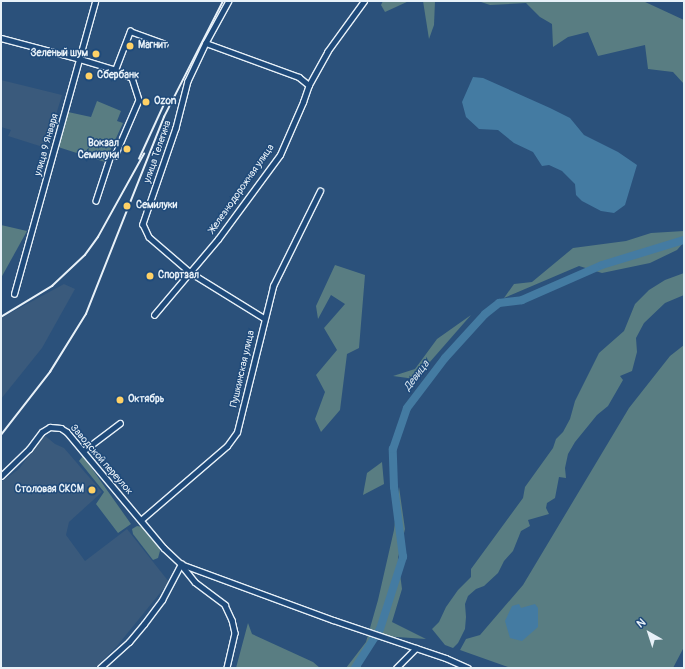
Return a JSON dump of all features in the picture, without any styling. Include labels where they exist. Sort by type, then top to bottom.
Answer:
[{"type":"street","name":"улица 9 Января","points":[[14,294],[95,1]]},
{"type":"street","name":"улица Телегина","points":[[229,1],[206,43],[188,81],[176,128],[143,224],[149,237],[191,273],[264,318]]},
{"type":"street","name":"Железнодорожная улица","points":[[154,315],[191,273],[280,155],[309,86],[328,52],[364,1]]},
{"type":"street","points":[[115,70],[130,31],[165,44]]},
{"type":"street","points":[[1,38],[80,59],[115,70],[132,78],[139,100],[115,156],[111,155],[96,201]]},
{"type":"street","points":[[206,43],[299,77],[309,86]]},
{"type":"street","name":"Пушкинская улица","points":[[141,520],[227,446],[237,432],[273,286],[281,266],[320,192]]},
{"type":"street","points":[[83,450],[120,423]]},
{"type":"street","name":"Заводской переулок","points":[[1,476],[29,449],[42,432],[50,427],[61,428],[67,432],[83,450],[164,548],[181,564]]},
{"type":"street","points":[[181,564],[468,668]]},
{"type":"street","points":[[100,668],[129,642],[144,624],[162,600],[181,564]]},
{"type":"street","points":[[181,564],[195,582],[225,605],[232,620],[235,633],[227,668]]},
{"type":"street","points":[[396,668],[416,648]]},
{"type":"shaded area","points":[[473,77],[483,78],[570,118],[584,135],[618,152],[637,165],[625,205],[614,213],[601,211],[582,201],[576,195],[575,184],[562,171],[549,165],[542,166],[533,152],[514,143],[498,130],[479,129],[466,117],[462,102]]},
{"type":"shaded area","points":[[1,80],[62,95],[46,148],[8,136],[11,130],[1,127]]},
{"type":"shaded area","points":[[64,284],[75,289],[42,348],[1,399],[1,318]]},
{"type":"shaded area","points":[[44,435],[55,444],[64,448],[102,492],[69,522],[66,535],[85,561],[127,529],[169,582],[117,646],[95,668],[1,668],[1,482],[19,469]]},
{"type":"shaded area","points":[[519,604],[521,608],[535,604],[538,608],[538,627],[522,641],[510,638],[505,621],[512,606]]},
{"type":"green space","points":[[383,1],[409,1],[385,12],[381,5]]},
{"type":"green space","points":[[423,1],[435,1],[434,25],[429,39]]},
{"type":"green space","points":[[478,1],[643,1],[684,20],[684,84],[673,72],[648,69],[645,45],[598,56],[588,32],[568,37],[553,47],[552,24],[540,17],[526,3],[490,5]]},
{"type":"green space","points":[[97,101],[121,111],[117,121],[123,123],[105,162],[58,147],[68,112],[91,117]]},
{"type":"green space","points":[[1,225],[27,231],[1,278]]},
{"type":"green space","points":[[684,231],[684,242],[677,250],[650,263],[602,273],[579,266],[504,298],[514,284],[532,282],[573,248],[626,241],[651,233]]},
{"type":"green space","points":[[335,265],[365,275],[359,348],[347,354],[340,410],[321,432],[315,419],[325,392],[316,375],[337,350],[324,328],[345,304],[331,295],[318,319],[316,306]]},
{"type":"green space","points":[[684,273],[684,295],[665,303],[644,323],[636,338],[637,352],[632,371],[620,376],[623,380],[608,406],[597,415],[575,442],[568,454],[565,468],[566,478],[559,477],[555,498],[547,503],[546,508],[549,514],[528,520],[530,526],[521,531],[513,551],[504,561],[498,573],[484,586],[476,589],[468,596],[465,604],[465,629],[458,643],[453,648],[445,645],[432,629],[439,622],[446,607],[458,590],[471,577],[471,569],[523,498],[525,487],[553,448],[556,439],[563,432],[570,419],[575,401],[599,353],[624,331],[635,304],[649,290],[665,280]]},
{"type":"green space","points":[[471,315],[415,379],[393,376],[415,369],[437,339]]},
{"type":"green space","points":[[684,345],[684,647],[673,668],[511,668],[460,650],[466,639],[480,635],[523,585],[629,408],[670,356]]},
{"type":"green space","points":[[83,456],[131,524],[118,533],[96,504],[104,492],[79,461]]},
{"type":"green space","points":[[382,462],[384,484],[363,495],[367,473]]},
{"type":"green space","points":[[399,487],[405,529],[398,558],[402,589],[392,622],[426,639],[382,636],[361,654],[361,668],[346,668],[366,642],[378,600],[394,530]]},
{"type":"green space","points":[[137,526],[143,527],[159,546],[160,551],[158,558],[153,560],[133,534],[132,529]]},
{"type":"green space","points":[[248,623],[252,634],[313,662],[320,668],[236,668]]},
{"type":"waterway","name":"Девица","points":[[355,668],[380,629],[403,557],[394,487],[393,449],[407,408],[445,358],[485,314],[499,303],[522,300],[602,265],[684,240]]},
{"type":"railway","points":[[1,435],[50,372],[86,314],[164,117],[223,1]]},
{"type":"railway","points":[[139,159],[166,100]]},
{"type":"railway","points":[[1,317],[52,286],[85,255],[98,237],[144,154]]},
{"type":"place","name":"Магнит","points":[[130,46]]},
{"type":"place","name":"Зеленый шум","points":[[96,54]]},
{"type":"place","name":"Сбербанк","points":[[89,76]]},
{"type":"place","name":"Ozon","points":[[146,102]]},
{"type":"place","name":"Вокзал Семилуки","points":[[127,149]]},
{"type":"place","name":"Семилуки","points":[[127,206]]},
{"type":"place","name":"Спортзал","points":[[150,276]]},
{"type":"place","name":"Октябрь","points":[[120,400]]},
{"type":"place","name":"Столовая СКСМ","points":[[92,490]]}]
